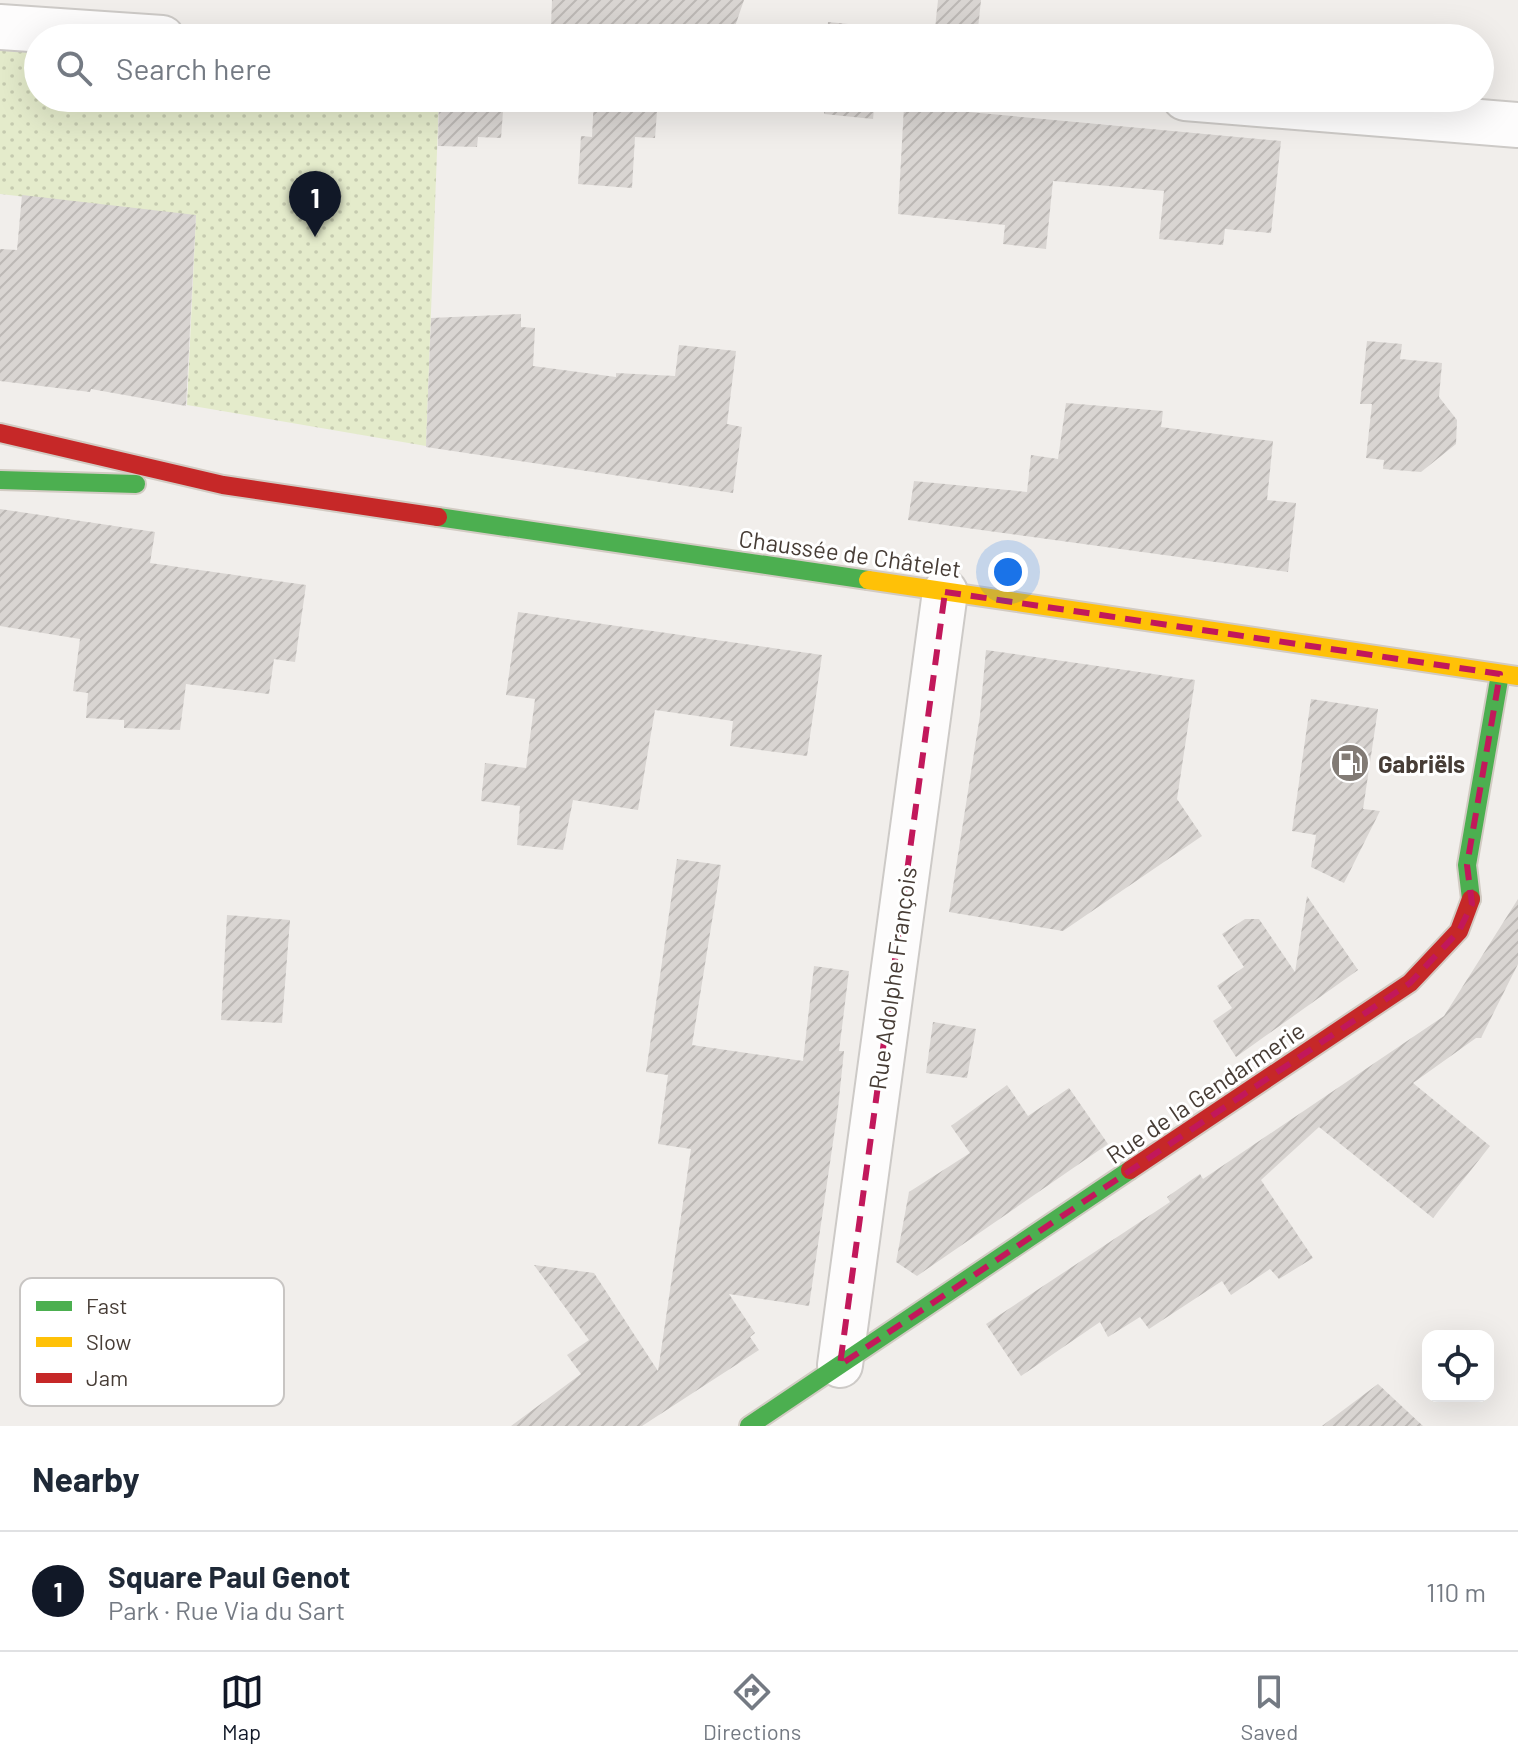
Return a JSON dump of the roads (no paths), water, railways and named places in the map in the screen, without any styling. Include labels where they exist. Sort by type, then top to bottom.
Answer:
[{"type":"main road","name":"Chaussée de Châtelet","points":[[0,433],[223,485],[1509,675]]},
{"type":"main road","name":"Chaussée de Châtelet","points":[[0,480],[223,485]]},
{"type":"main road","name":"Rue de la Gendarmerie","points":[[749,1426],[1410,983],[1459,931],[1472,904],[1467,865],[1509,675]]},
{"type":"street","points":[[0,27],[24,29]]},
{"type":"street","points":[[1358,112],[1518,125]]},
{"type":"street","name":"Rue Adolphe François","points":[[840,1365],[945,592]]},
{"type":"place","name":"Square Paul Genot","points":[[315,237]]},
{"type":"place","name":"Gabriëls","points":[[1350,763]]}]
